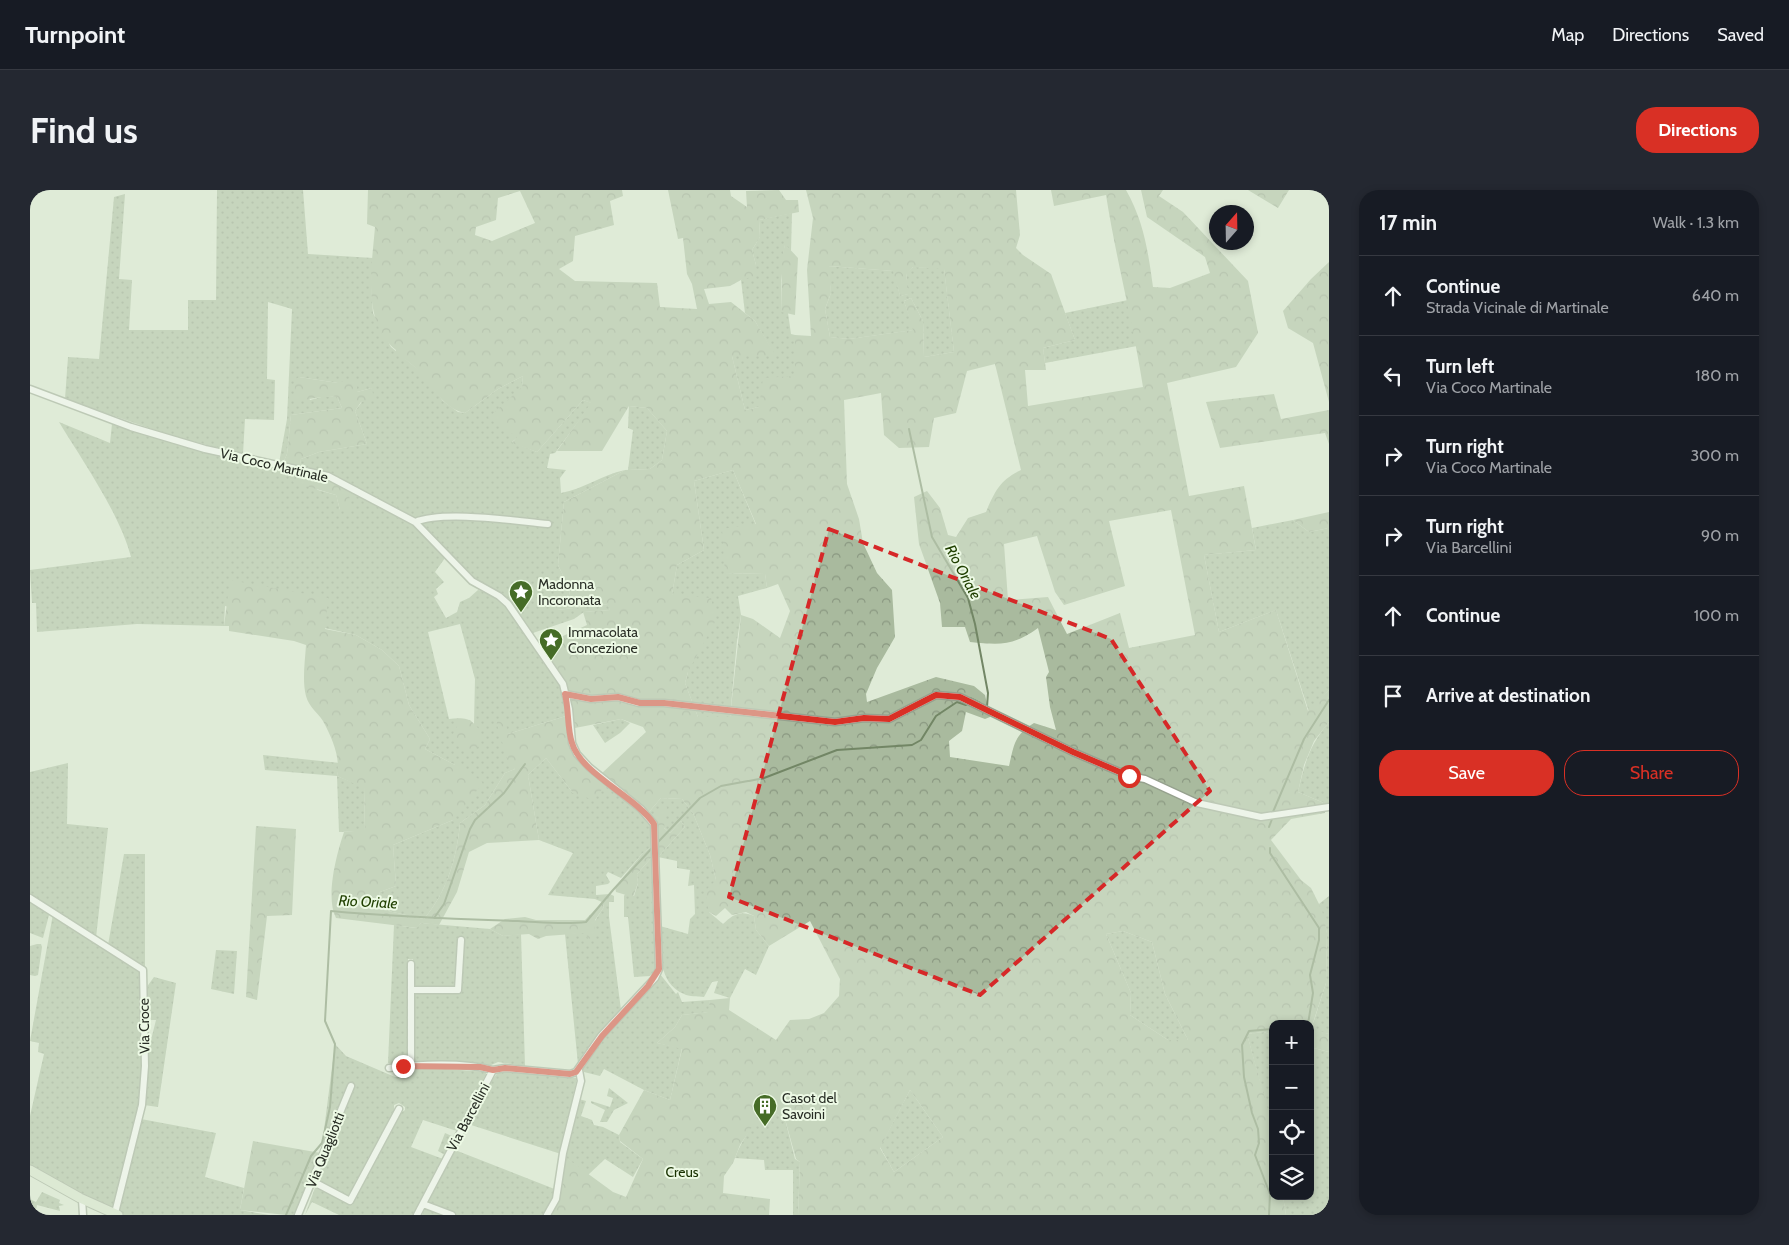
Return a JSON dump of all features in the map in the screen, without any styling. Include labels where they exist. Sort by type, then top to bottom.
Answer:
[{"type":"street","name":"Via Coco Martinale","points":[[30,389],[131,427],[205,449],[328,476],[415,522],[472,581],[499,596],[508,604],[563,684],[569,709],[572,743],[577,754],[589,767],[649,817],[654,824],[659,969],[648,986],[602,1036],[579,1070]]},
{"type":"street","points":[[415,522],[429,519],[463,518],[548,524]]},
{"type":"street","points":[[565,694],[591,699],[618,697],[640,703],[664,703],[835,722],[864,718],[889,719],[936,695],[960,697],[1073,752],[1129,776],[1145,779],[1198,803],[1261,817],[1329,807]]},
{"type":"street","name":"Via Croce","points":[[30,898],[143,970],[145,1066],[142,1105],[116,1214]]},
{"type":"street","points":[[411,990],[456,992],[458,990],[461,940]]},
{"type":"street","points":[[410,1066],[411,964]]},
{"type":"street","points":[[389,1068],[410,1066],[480,1067],[493,1070]]},
{"type":"street","name":"Via Barcellini","points":[[417,1215],[493,1070],[505,1068],[570,1074],[579,1070]]},
{"type":"street","points":[[547,1215],[556,1198],[564,1153],[581,1081],[579,1070]]},
{"type":"street","name":"Via Quagliotti","points":[[298,1215],[351,1086]]},
{"type":"street","points":[[312,1181],[350,1201],[399,1109]]},
{"type":"street","points":[[30,1170],[82,1199],[116,1214]]},
{"type":"street","points":[[82,1199],[83,1215]]},
{"type":"street","points":[[423,1204],[452,1215]]},
{"type":"highlighted area","points":[[829,529],[1111,639],[1210,791],[980,995],[729,897]]},
{"type":"green space","points":[[217,190],[303,190],[308,254],[373,258],[371,285],[373,313],[391,347],[421,372],[443,401],[458,412],[465,413],[498,389],[523,376],[517,438],[512,442],[537,452],[583,400],[592,403],[555,453],[550,454],[547,468],[566,470],[560,478],[561,493],[625,470],[564,502],[558,565],[570,590],[568,601],[557,610],[608,604],[610,610],[584,612],[574,619],[530,634],[518,614],[480,584],[415,519],[300,465],[301,459],[319,452],[367,444],[355,411],[372,388],[357,392],[338,383],[299,377],[310,400],[325,396],[337,397],[342,408],[291,415],[287,454],[283,463],[279,463],[287,419],[292,309],[268,302],[267,379],[275,380],[274,420],[245,419],[243,454],[175,437],[65,399],[68,357],[99,359],[114,197],[125,194],[119,279],[132,280],[129,330],[188,330],[188,300],[216,300]]},
{"type":"green space","name":"Creus","points":[[368,190],[622,190],[623,196],[610,201],[614,225],[575,236],[573,261],[559,269],[575,281],[657,283],[660,307],[697,309],[692,284],[687,274],[683,238],[678,239],[668,190],[730,190],[731,196],[747,207],[746,191],[779,190],[786,200],[798,200],[799,212],[759,220],[760,237],[752,250],[756,265],[755,276],[730,286],[704,289],[709,304],[731,302],[755,321],[776,356],[732,356],[745,410],[759,407],[763,378],[795,376],[795,335],[811,336],[807,270],[813,218],[806,190],[1016,190],[1020,235],[1016,248],[1051,274],[1075,340],[1043,348],[1046,370],[1025,370],[1028,406],[1143,387],[1106,195],[1054,206],[1051,190],[1126,190],[1141,225],[1153,287],[1170,288],[1210,273],[1205,257],[1147,217],[1141,190],[1163,190],[1159,196],[1183,212],[1209,240],[1209,250],[1219,250],[1248,281],[1258,333],[1236,367],[1167,383],[1189,496],[1244,486],[1256,550],[1204,555],[1219,632],[1276,610],[1308,711],[1329,690],[1329,722],[1314,741],[1304,765],[1298,792],[1324,803],[1325,813],[1291,819],[1271,840],[1301,880],[1311,888],[1322,910],[1327,933],[1326,983],[1314,1020],[1269,1020],[1269,1034],[1264,1032],[1247,1034],[1269,1113],[1269,1200],[1284,1200],[1286,1215],[798,1215],[800,1162],[796,1159],[785,1119],[761,1106],[754,1124],[740,1145],[733,1163],[724,1176],[723,1193],[770,1199],[769,1215],[548,1215],[560,1173],[558,1163],[561,1154],[613,1192],[626,1197],[643,1159],[620,1141],[619,1135],[644,1090],[670,1100],[682,1049],[657,1043],[675,1027],[682,1015],[708,1012],[710,1000],[730,998],[729,1010],[776,1040],[790,1020],[809,1019],[824,1013],[839,996],[840,979],[810,921],[769,946],[756,930],[754,916],[746,912],[732,915],[725,908],[716,916],[709,912],[705,891],[716,880],[710,855],[693,813],[682,799],[661,798],[649,812],[601,774],[646,732],[643,727],[621,719],[575,728],[567,685],[539,647],[587,625],[583,612],[610,610],[607,604],[557,610],[557,603],[568,601],[570,590],[558,565],[564,502],[625,470],[650,469],[662,460],[667,431],[647,408],[629,406],[602,451],[557,451],[591,403],[583,400],[537,452],[512,443],[517,437],[488,418],[522,387],[523,376],[498,389],[465,413],[445,403],[415,367],[395,355],[396,350],[385,338],[378,324],[373,309],[371,293],[375,227],[367,224]],"holes":[[[520,191],[535,223],[492,241],[475,235],[476,227],[496,220],[498,198]],[[829,266],[893,271],[900,296],[909,294],[906,274],[913,267],[944,269],[954,352],[924,357],[923,321],[911,298],[904,301],[913,330],[849,339],[830,337],[825,309],[831,293]],[[995,364],[1021,470],[1003,482],[992,498],[986,512],[968,518],[956,537],[948,535],[940,508],[927,491],[914,497],[919,544],[940,603],[942,627],[965,627],[970,642],[990,644],[1014,641],[1038,628],[1049,672],[1046,677],[1050,707],[1056,730],[1034,723],[1027,727],[1016,741],[1009,766],[950,757],[949,741],[962,731],[966,712],[985,719],[990,717],[985,695],[974,686],[936,677],[867,702],[866,694],[877,668],[895,637],[892,590],[877,573],[863,543],[859,519],[847,484],[844,400],[881,393],[884,435],[899,448],[929,447],[934,418],[956,413],[967,371]],[[733,470],[756,524],[722,529],[725,573],[765,574],[767,588],[778,584],[790,611],[780,638],[753,619],[741,615],[730,717],[698,717],[685,683],[688,672],[716,620],[711,598],[672,595],[677,565],[704,550],[694,481]],[[1171,510],[1195,635],[1129,648],[1120,613],[1067,634],[1048,597],[1008,600],[1004,544],[1037,536],[1055,592],[1064,605],[1125,586],[1109,521]],[[1123,931],[1152,942],[1165,994],[1188,1040],[1168,1040],[1130,1015],[1131,993],[1106,934]],[[910,1090],[943,1137],[894,1172],[880,1148]]]},
{"type":"green space","points":[[1248,190],[1289,190],[1278,208]]},
{"type":"green space","points":[[792,213],[791,251],[785,245],[782,262],[781,311],[788,313],[791,334],[795,335],[795,376],[759,407],[745,410],[732,356],[775,356],[755,321],[745,313],[741,280],[756,265],[752,250],[760,237],[759,220]]},
{"type":"green space","points":[[785,244],[798,258],[795,315],[781,312],[782,280],[780,267]]},
{"type":"green space","points":[[1329,262],[1329,402],[1313,343],[1288,328],[1283,311]]},
{"type":"green space","points":[[828,266],[894,271],[900,296],[908,294],[906,273],[913,267],[944,268],[954,352],[924,357],[923,321],[911,298],[904,301],[914,330],[849,339],[830,337],[825,309],[831,293]]},
{"type":"green space","points":[[1128,300],[1137,346],[1045,363],[1043,348],[1075,340],[1065,313]]},
{"type":"green space","points":[[299,377],[338,383],[352,378],[357,384],[357,392],[372,388],[374,400],[361,402],[355,411],[367,444],[319,452],[301,459],[300,465],[308,466],[309,469],[283,463],[287,454],[291,415],[342,408],[337,397],[293,401],[296,379]]},
{"type":"green space","points":[[1274,394],[1281,419],[1329,410],[1329,444],[1325,433],[1220,448],[1206,402]]},
{"type":"green space","points":[[629,406],[647,408],[667,431],[662,460],[650,469],[628,470],[633,430],[628,428]]},
{"type":"green space","points":[[59,422],[110,443],[112,424],[187,447],[291,470],[318,490],[336,495],[340,510],[349,490],[413,525],[445,558],[435,572],[444,582],[436,589],[438,594],[434,597],[446,618],[457,612],[460,602],[469,598],[478,590],[488,593],[505,605],[518,621],[562,686],[566,716],[508,734],[496,721],[515,769],[505,773],[485,805],[460,823],[450,874],[439,897],[424,919],[375,908],[380,892],[396,886],[393,845],[453,820],[455,765],[425,749],[430,739],[409,705],[399,666],[382,650],[356,635],[225,606],[224,626],[137,624],[37,632],[36,603],[32,603],[30,570],[131,557],[126,540],[109,505]],"holes":[[[460,624],[475,679],[474,724],[466,719],[449,719],[428,632]]]},
{"type":"green space","points":[[291,470],[327,478],[349,490],[350,512],[340,510],[336,495],[293,482]]},
{"type":"green space","points":[[733,470],[756,525],[726,573],[765,574],[767,588],[738,596],[741,615],[730,717],[698,717],[685,683],[688,672],[672,595],[677,565],[704,550],[694,481]]},
{"type":"green space","points":[[1329,512],[1329,528],[1309,532],[1293,520]]},
{"type":"green space","points":[[1293,520],[1309,532],[1329,528],[1329,690],[1309,712],[1276,610],[1219,632],[1204,555],[1256,550],[1252,528]]},
{"type":"green space","points":[[230,580],[328,598],[325,629],[356,635],[382,650],[399,666],[409,705],[430,739],[425,749],[455,765],[460,764],[483,783],[453,820],[393,845],[396,886],[380,892],[375,908],[424,919],[432,909],[450,874],[460,823],[485,805],[505,773],[515,769],[507,759],[496,721],[505,719],[508,734],[566,716],[570,744],[608,785],[591,799],[573,793],[546,758],[528,775],[539,840],[487,843],[469,852],[457,892],[439,925],[421,923],[417,928],[336,918],[332,899],[335,863],[344,832],[365,830],[364,788],[337,776],[337,755],[332,741],[323,721],[311,707],[306,696],[304,677],[306,645],[294,641],[229,631],[229,626],[224,626]]},
{"type":"green space","points":[[461,719],[470,720],[480,730],[478,747],[465,750],[455,744],[453,734]]},
{"type":"green space","points":[[621,719],[630,723],[620,733],[605,743],[593,725]]},
{"type":"green space","points":[[1329,722],[1329,805],[1324,806],[1324,803],[1298,792],[1312,747]]},
{"type":"green space","points":[[263,755],[340,763],[337,776],[265,770]]},
{"type":"green space","points":[[546,758],[573,793],[608,785],[641,811],[653,830],[652,846],[642,854],[621,878],[608,872],[606,875],[610,882],[596,886],[596,895],[610,894],[614,896],[614,902],[609,902],[609,917],[621,1010],[606,1025],[578,1064],[565,934],[582,932],[590,928],[604,907],[602,902],[595,899],[548,895],[573,853],[539,840],[528,775]]},
{"type":"green space","points":[[68,763],[67,824],[108,828],[96,938],[30,896],[30,772]]},
{"type":"green space","points":[[337,776],[364,787],[365,831],[339,832]]},
{"type":"green space","points":[[661,798],[682,799],[693,813],[710,855],[716,880],[709,912],[723,924],[737,914],[745,913],[754,916],[756,930],[769,946],[756,975],[745,969],[730,998],[714,993],[718,981],[712,982],[704,997],[686,995],[675,989],[665,974],[661,955],[660,926],[688,934],[690,919],[695,914],[694,885],[688,886],[690,870],[677,868],[677,861],[658,857],[685,827],[681,821],[670,833],[654,819],[649,812]]},
{"type":"green space","points":[[667,807],[664,828],[670,833],[681,821],[685,827],[658,857],[654,819],[659,810]]},
{"type":"green space","points":[[256,826],[296,829],[292,915],[267,916],[257,1000],[246,997]]},
{"type":"green space","points":[[652,846],[652,857],[637,874],[638,883],[633,897],[616,892],[615,887],[642,854]]},
{"type":"green space","points":[[124,854],[145,854],[145,970],[108,945]]},
{"type":"green space","points":[[652,857],[652,898],[657,959],[654,973],[650,976],[634,977],[628,917],[624,917],[624,896],[625,894],[634,896],[638,883],[637,874]]},
{"type":"green space","points":[[1329,896],[1329,1034],[1314,1031],[1314,1021],[1326,983],[1327,933],[1319,904]]},
{"type":"green space","points":[[30,901],[49,915],[43,938],[30,933]]},
{"type":"green space","points":[[602,902],[604,907],[595,920],[594,937],[588,939],[586,933],[546,936],[538,939],[529,934],[503,936],[490,929],[505,919],[525,917],[536,920],[585,920]]},
{"type":"green space","points":[[53,914],[136,965],[140,972],[144,1066],[142,1105],[115,1210],[83,1196],[30,1167],[30,1116],[44,1054],[38,1052],[39,1043],[30,1041]]},
{"type":"green space","points":[[421,923],[490,929],[503,936],[521,934],[525,1066],[498,1062],[489,1066],[413,1064],[413,959],[408,959],[409,1064],[388,1063],[394,925],[416,928]]},
{"type":"green space","points":[[1123,931],[1152,942],[1165,994],[1188,1040],[1168,1040],[1130,1015],[1131,993],[1106,934]]},
{"type":"green space","points":[[41,944],[42,947],[38,975],[35,976],[30,975],[30,946]]},
{"type":"green space","points":[[216,950],[237,951],[234,994],[211,989]]},
{"type":"green space","points":[[660,974],[676,994],[678,992],[682,1002],[710,1000],[709,1012],[682,1015],[675,1027],[657,1043],[682,1048],[670,1100],[644,1090],[604,1069],[600,1076],[584,1072],[582,1067],[602,1037]]},
{"type":"green space","points":[[154,977],[176,983],[158,1107],[144,1105],[148,1040],[151,1040],[156,1020],[151,1020],[151,1011],[145,1011],[146,988]]},
{"type":"green space","points":[[1314,1030],[1329,1034],[1329,1052],[1314,1048]]},
{"type":"green space","points":[[1264,1032],[1269,1034],[1269,1116],[1247,1034]]},
{"type":"green space","points":[[335,1044],[346,1056],[395,1077],[402,1077],[405,1066],[487,1072],[457,1131],[423,1120],[411,1147],[443,1159],[415,1215],[339,1215],[312,1202],[305,1215],[316,1185],[352,1205],[399,1114],[405,1110],[405,1107],[399,1103],[394,1105],[394,1111],[349,1198],[316,1180],[354,1086],[348,1083],[311,1180],[295,1215],[286,1215],[311,1156],[315,1152],[321,1153]]},
{"type":"green space","points":[[1314,1048],[1329,1052],[1329,1215],[1286,1215],[1284,1200],[1314,1200]]},
{"type":"green space","points":[[499,1071],[577,1078],[561,1154],[468,1124],[489,1084]]},
{"type":"green space","points":[[609,1088],[628,1103],[614,1110],[607,1122],[600,1122],[605,1110],[591,1103],[591,1101],[610,1107],[613,1098],[607,1096]]},
{"type":"green space","points":[[910,1090],[943,1137],[894,1172],[880,1147]]},
{"type":"green space","points":[[579,1099],[586,1101],[581,1116],[592,1120],[594,1125],[619,1135],[620,1142],[643,1159],[633,1177],[605,1159],[588,1175],[561,1154]]},
{"type":"green space","points":[[761,1106],[785,1119],[795,1159],[800,1162],[798,1215],[793,1215],[793,1170],[765,1170],[764,1160],[735,1158]]},
{"type":"green space","points":[[141,1119],[216,1133],[205,1177],[244,1188],[240,1210],[269,1215],[123,1215],[118,1211]]},
{"type":"green space","points":[[445,1133],[454,1137],[445,1155],[438,1151]]},
{"type":"green space","points":[[253,1141],[315,1152],[286,1215],[240,1210]]},
{"type":"green space","points":[[455,1150],[557,1190],[548,1215],[422,1215]]},
{"type":"green space","points":[[42,1192],[60,1200],[59,1203],[64,1205],[59,1206],[60,1211],[37,1205],[35,1214],[30,1215],[30,1199],[36,1202]]},
{"type":"waterway","name":"Rio Oriale","points":[[909,429],[932,537],[968,598],[988,693],[987,707]]},
{"type":"waterway","name":"Rio Oriale","points":[[970,698],[980,703]]},
{"type":"waterway","points":[[1273,812],[1304,739],[1329,700]]},
{"type":"waterway","name":"Rio Oriale","points":[[749,781],[764,778],[837,750],[912,745],[921,740],[936,716],[957,702],[966,705]]},
{"type":"waterway","points":[[434,918],[444,904],[470,829],[475,820],[504,793],[525,764]]},
{"type":"waterway","name":"Rio Oriale","points":[[658,842],[700,798],[721,786],[748,781]]},
{"type":"waterway","points":[[1269,827],[1272,819]]},
{"type":"waterway","name":"Rio Oriale","points":[[286,1215],[311,1156],[322,1143],[330,1107],[335,1044],[325,1021],[331,911],[447,919],[560,923],[586,922],[652,848]]},
{"type":"waterway","points":[[1270,848],[1270,853],[1319,928],[1319,940],[1310,975],[1313,993],[1309,1020]]},
{"type":"waterway","points":[[1269,1029],[1249,1031],[1242,1045],[1244,1077],[1252,1113],[1258,1129],[1259,1143],[1255,1155],[1270,1194],[1269,1215]]},
{"type":"place","name":"Madonna Incoronata","points":[[521,613]]},
{"type":"place","name":"Immacolata Concezione","points":[[551,661]]},
{"type":"place","name":"Casot del Savoini","points":[[765,1127]]},
{"type":"route","points":[[403,1066],[480,1067],[493,1070],[505,1068],[570,1074],[576,1072],[620,1014],[655,978],[659,969],[654,824],[641,809],[589,767],[577,754],[572,743],[569,709],[565,694],[573,694],[591,699],[618,697],[640,703],[664,703],[715,710],[749,711],[835,722],[864,718],[889,719],[936,695],[960,697],[1019,724],[1073,752],[1129,776]]}]
